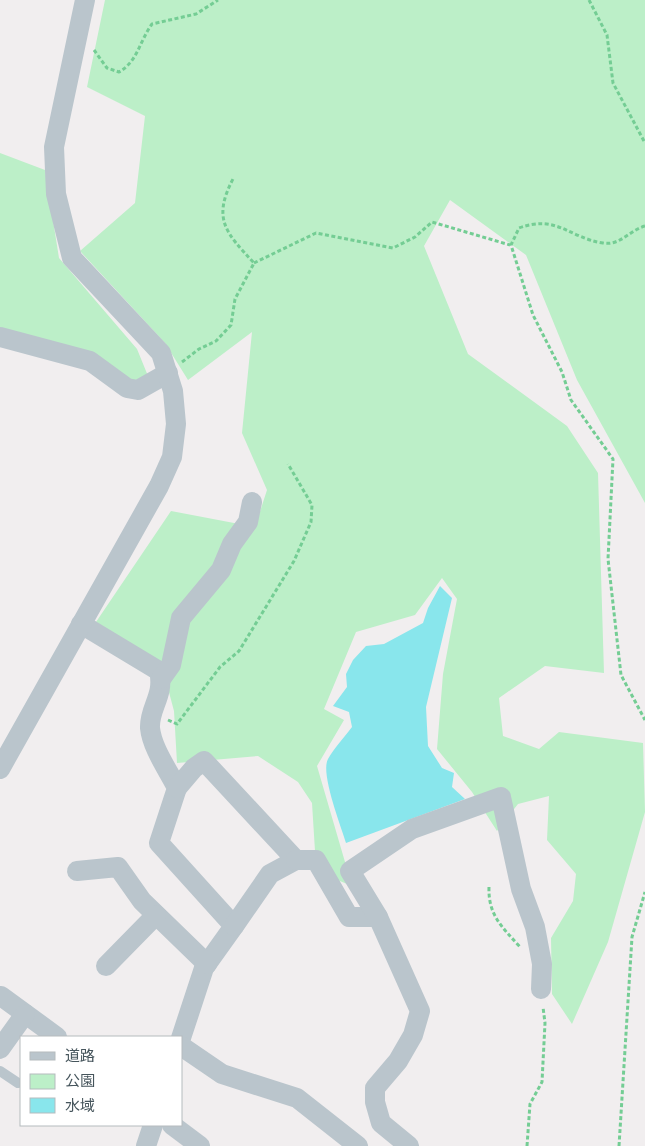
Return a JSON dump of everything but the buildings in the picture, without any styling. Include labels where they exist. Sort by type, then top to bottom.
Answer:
[{"type":"street","points":[[0,769],[159,486],[172,457],[176,424],[174,391],[161,353],[72,258],[56,194],[54,147],[85,0]]},
{"type":"street","points":[[0,337],[90,361],[127,388],[138,390],[168,373]]},
{"type":"street","points":[[161,679],[171,665],[181,618],[221,570],[232,544],[248,522],[252,502]]},
{"type":"street","points":[[81,624],[158,672],[162,685],[150,726],[154,743],[177,788]]},
{"type":"street","points":[[234,926],[159,843],[177,788],[194,768],[204,761],[296,860]]},
{"type":"street","points":[[409,1146],[381,1123],[375,1102],[375,1088],[398,1061],[413,1034],[420,1011],[378,917],[350,871],[412,828],[501,797],[521,889],[535,927],[542,964],[541,989]]},
{"type":"street","points":[[182,1036],[207,964],[270,874],[296,860],[316,860],[349,917],[378,917]]},
{"type":"street","points":[[77,871],[118,868],[142,901],[207,964]]},
{"type":"street","points":[[106,966],[156,915]]},
{"type":"street","points":[[2,996],[56,1036]]},
{"type":"street","points":[[0,1049],[25,1014]]},
{"type":"street","points":[[182,1047],[222,1074],[297,1098],[358,1146]]},
{"type":"street","points":[[146,1146],[153,1126]]},
{"type":"street","points":[[173,1126],[200,1146]]},
{"type":"lane","points":[[0,1071],[18,1083]]},
{"type":"path","points":[[79,29],[107,68],[119,72],[130,65],[144,34],[152,24],[196,14],[218,0]]},
{"type":"path","points":[[589,0],[607,35],[613,83],[645,143]]},
{"type":"path","points":[[233,180],[224,198],[222,219],[234,242],[254,263]]},
{"type":"path","points":[[168,373],[199,349],[216,341],[231,325],[235,299],[254,263],[316,234],[393,248],[415,237],[432,222],[511,245]]},
{"type":"path","points":[[645,226],[618,242],[604,244],[551,224],[535,222],[518,228],[511,245],[533,315],[562,372],[571,400],[613,459],[608,559],[621,674],[645,720]]},
{"type":"path","points":[[154,713],[177,724],[220,667],[239,651],[294,561],[311,522],[312,505],[288,464]]},
{"type":"path","points":[[489,886],[488,902],[497,921],[522,950]]},
{"type":"path","points":[[619,1146],[632,937],[645,892]]},
{"type":"path","points":[[527,1146],[530,1104],[542,1082],[545,1023],[541,989]]},
{"type":"green space","points":[[105,0],[645,0],[645,503],[577,380],[526,255],[450,200],[424,246],[468,354],[567,426],[598,473],[604,673],[545,666],[499,698],[503,736],[539,749],[559,732],[643,743],[645,812],[608,942],[572,1024],[552,994],[551,938],[573,901],[576,874],[547,840],[549,796],[518,804],[497,831],[472,792],[437,749],[443,674],[457,599],[442,578],[415,615],[356,632],[324,709],[344,720],[317,766],[352,886],[335,879],[315,851],[312,803],[298,782],[258,756],[177,763],[174,711],[162,666],[96,622],[171,511],[255,527],[267,490],[242,433],[252,332],[188,380],[165,343],[80,251],[135,203],[145,116],[87,87]]},
{"type":"green space","points":[[0,153],[45,170],[59,258],[137,349],[148,376],[129,382],[0,329]]},
{"type":"water","points":[[440,586],[452,598],[426,707],[428,746],[442,768],[454,773],[452,787],[465,799],[346,843],[329,787],[326,766],[330,755],[352,727],[349,712],[333,706],[347,687],[346,674],[353,660],[366,646],[384,644],[423,623],[428,608]]}]
